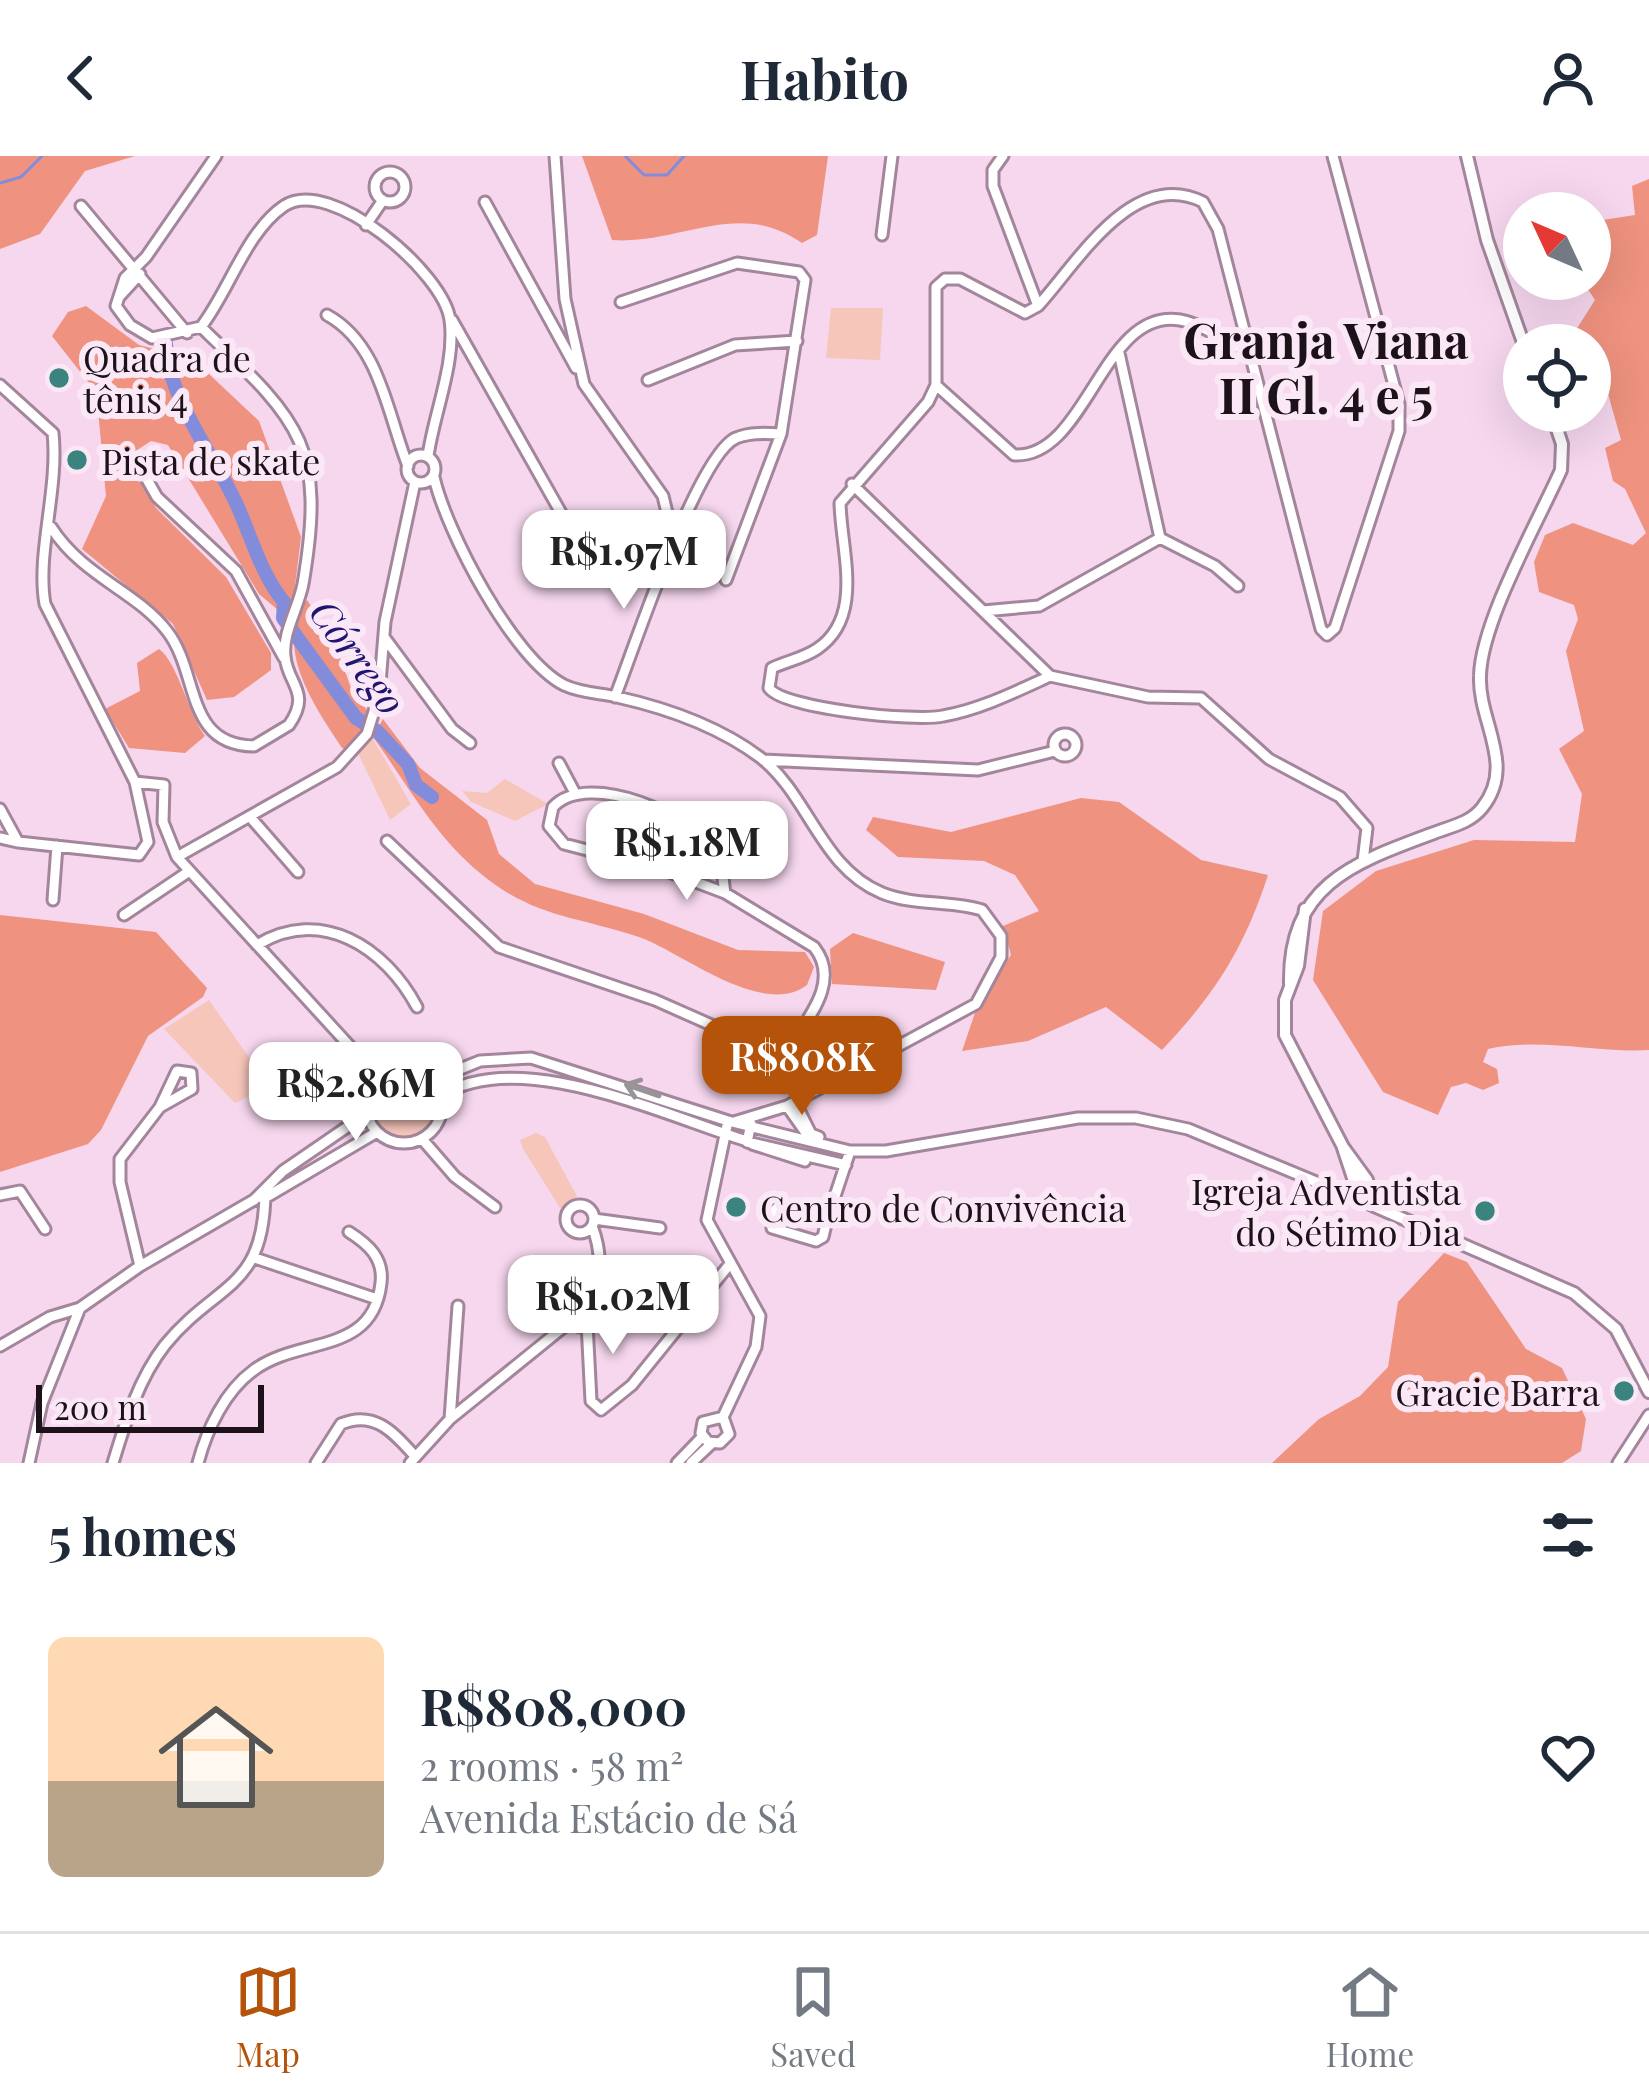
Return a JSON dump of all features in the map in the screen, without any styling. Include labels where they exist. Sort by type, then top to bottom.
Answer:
[{"type":"street","points":[[215,156],[118,302],[142,334],[169,338],[201,327],[280,209],[294,201],[319,200],[366,225],[418,264],[476,354],[582,550]]},
{"type":"street","points":[[555,156],[565,299],[584,384]]},
{"type":"street","points":[[882,235],[892,156]]},
{"type":"street","points":[[1003,156],[993,170],[993,186],[1038,306]]},
{"type":"street","points":[[1050,676],[984,706],[939,718],[776,697],[769,688],[772,668],[819,648],[838,627],[846,603],[840,503],[928,402],[936,385],[934,295],[940,282],[960,279],[1017,312],[1038,306],[1128,210],[1148,197],[1189,195],[1209,208],[1317,610],[1328,634],[1399,430],[1400,404],[1333,156]]},
{"type":"street","points":[[1467,156],[1487,240],[1517,324]]},
{"type":"street","points":[[366,225],[383,200]]},
{"type":"street","points":[[484,202],[584,384],[663,496],[674,542]]},
{"type":"street","points":[[81,206],[187,333]]},
{"type":"street","points":[[122,250],[150,253]]},
{"type":"street","points":[[621,302],[736,263],[799,272],[805,280],[782,434],[726,580]]},
{"type":"street","points":[[541,303],[565,299]]},
{"type":"street","points":[[327,315],[347,326],[367,352],[408,466],[438,496],[482,584],[528,654],[561,684],[690,720],[764,760],[978,770],[1055,751]]},
{"type":"street","points":[[177,857],[337,767],[360,745],[373,720],[409,509],[425,483],[448,359],[450,318]]},
{"type":"street","points":[[936,385],[1014,455],[1026,456],[1049,447],[1136,333],[1166,319],[1199,326],[1248,352]]},
{"type":"street","points":[[201,327],[286,410],[308,456],[313,478],[308,543],[284,658]]},
{"type":"street","points":[[556,330],[572,328]]},
{"type":"street","points":[[449,344],[464,338]]},
{"type":"street","points":[[648,380],[735,345],[796,341]]},
{"type":"street","points":[[1118,352],[1160,538],[1238,586]]},
{"type":"street","points":[[448,359],[476,354]]},
{"type":"street","points":[[0,385],[53,433],[51,527],[42,585],[45,604],[135,782],[148,842],[143,852],[0,838]]},
{"type":"street","points":[[408,466],[433,424]]},
{"type":"street","points":[[392,426],[413,453],[428,456]]},
{"type":"street","points":[[1374,1206],[1367,1190],[1353,1178],[1285,1035],[1289,984],[1298,966],[1305,907],[1363,861],[1472,818],[1496,782],[1498,758],[1480,695],[1482,656],[1561,470],[1558,432]]},
{"type":"street","points":[[615,697],[674,542],[725,446],[736,438],[782,434]]},
{"type":"street","points":[[51,527],[65,549],[166,630],[206,728],[226,742],[268,742],[296,715],[298,688],[236,571],[157,497],[145,476]]},
{"type":"street","points":[[852,484],[1050,676],[1148,697],[1208,702],[1269,759],[1340,797],[1383,852]]},
{"type":"street","points":[[983,610],[1039,605],[1160,538]]},
{"type":"street","points":[[48,551],[65,549]]},
{"type":"street","points":[[1317,610],[1338,615]]},
{"type":"street","points":[[384,638],[452,729],[470,742]]},
{"type":"street","points":[[382,665],[401,661]]},
{"type":"street","points":[[676,1463],[707,1440],[729,1434],[723,1417],[756,1347],[760,1316],[707,1220],[724,1133],[731,1121],[791,1104],[976,1004],[998,968],[1000,936],[982,910],[895,898],[864,884],[829,850],[764,760]]},
{"type":"street","points":[[559,763],[574,793]]},
{"type":"street","points":[[135,782],[164,785],[163,822],[177,857],[377,1076]]},
{"type":"street","points":[[725,893],[718,857],[682,822],[612,794],[574,793],[560,800],[549,816],[553,837],[564,844],[664,870],[725,893],[805,939],[822,957],[824,986],[794,1039]]},
{"type":"street","points":[[0,809],[18,842]]},
{"type":"street","points":[[251,818],[298,872]]},
{"type":"street","points":[[1363,861],[1370,835]]},
{"type":"street","points":[[387,841],[499,947],[655,1000],[734,1035],[794,1039],[839,1075]]},
{"type":"street","points":[[53,900],[57,846]]},
{"type":"street","points":[[124,915],[188,872]]},
{"type":"street","points":[[257,945],[299,929],[344,934],[381,960],[417,1007]]},
{"type":"street","points":[[433,1080],[480,1060],[531,1058],[731,1121],[807,1133],[844,1150]]},
{"type":"street","points":[[530,1078],[531,1058]]},
{"type":"street","points":[[406,1066],[433,1080],[441,1096],[438,1122],[422,1139],[397,1143],[377,1132],[366,1114],[366,1096],[377,1076],[406,1066]]},
{"type":"street","points":[[441,1096],[490,1078],[530,1078],[836,1163]]},
{"type":"street","points":[[791,1104],[807,1133]]},
{"type":"street","points":[[140,1266],[118,1167],[160,1107]]},
{"type":"street","points":[[113,1463],[163,1348],[188,1321],[224,1296],[255,1258],[262,1195],[366,1114]]},
{"type":"street","points":[[754,1125],[844,1150],[903,1149],[1078,1118],[1136,1118],[1188,1129],[1584,1300],[1616,1329],[1649,1392]]},
{"type":"street","points":[[746,1141],[754,1125]]},
{"type":"street","points":[[0,1346],[50,1317],[80,1308],[140,1266],[377,1132]]},
{"type":"street","points":[[422,1139],[455,1177],[495,1207]]},
{"type":"street","points":[[827,1220],[778,1206],[770,1219],[772,1228],[823,1238],[827,1220],[836,1163],[844,1150]]},
{"type":"street","points":[[0,1195],[24,1194],[44,1229]]},
{"type":"street","points":[[659,1228],[593,1222],[580,1233],[568,1226],[569,1211],[583,1206],[593,1222],[599,1275],[581,1318],[590,1392],[598,1409],[607,1409],[632,1385],[729,1265]]},
{"type":"street","points":[[198,1463],[215,1418],[249,1373],[289,1352],[351,1336],[364,1327],[376,1299],[380,1266],[369,1245],[349,1232]]},
{"type":"street","points":[[255,1258],[376,1299]]},
{"type":"street","points":[[450,1419],[458,1306]]},
{"type":"street","points":[[29,1463],[42,1403],[80,1308]]},
{"type":"street","points":[[316,1463],[336,1429],[363,1418],[390,1430],[412,1459],[450,1419],[581,1318]]},
{"type":"street","points":[[1618,1463],[1649,1415]]},
{"type":"street","points":[[691,1463],[707,1440],[706,1418],[723,1417]]},
{"type":"shaded area","points":[[0,156],[135,156],[85,171],[40,234],[0,249]]},
{"type":"shaded area","points":[[582,156],[828,156],[817,235],[802,243],[778,230],[732,224],[612,240]]},
{"type":"shaded area","points":[[1649,179],[1649,1050],[1549,1045],[1488,1049],[1483,1062],[1497,1069],[1499,1083],[1483,1090],[1466,1083],[1451,1087],[1438,1115],[1383,1092],[1313,980],[1323,911],[1376,871],[1474,840],[1575,842],[1582,794],[1559,749],[1584,731],[1566,651],[1578,619],[1574,605],[1539,592],[1534,562],[1545,535],[1573,523],[1633,545],[1646,533],[1625,489],[1613,481],[1605,448],[1621,440],[1611,404],[1611,324],[1580,324],[1595,300],[1611,300],[1611,219],[1635,215],[1632,186]]},
{"type":"shaded area","points":[[86,306],[139,345],[193,359],[259,421],[301,537],[293,602],[278,610],[259,594],[168,445],[151,441],[128,456],[156,508],[226,577],[271,653],[271,670],[234,697],[207,700],[173,624],[82,549],[106,496],[98,410],[89,383],[52,336],[68,312]]},
{"type":"shaded area","points":[[831,308],[883,308],[880,360],[826,358]]},
{"type":"shaded area","points":[[307,600],[333,637],[351,688],[371,716],[350,751],[342,748],[310,696],[296,657],[297,618]]},
{"type":"shaded area","points":[[159,649],[172,665],[205,736],[185,753],[129,748],[105,709],[140,691],[137,663]]},
{"type":"shaded area","points":[[383,719],[420,768],[487,820],[499,854],[535,884],[644,914],[738,950],[805,952],[814,967],[807,985],[789,993],[745,988],[639,937],[556,914],[500,888],[448,842],[410,791],[373,737]]},
{"type":"shaded area","points":[[370,734],[411,804],[390,820],[358,753]]},
{"type":"shaded area","points":[[505,779],[548,804],[515,821],[471,802],[462,791],[487,793]]},
{"type":"shaded area","points":[[1081,798],[1119,802],[1201,860],[1268,875],[1249,926],[1213,990],[1162,1050],[1106,1007],[1028,1041],[962,1051],[978,1004],[1011,955],[1003,926],[1039,911],[1015,875],[984,861],[898,857],[866,830],[873,817],[951,832]]},
{"type":"shaded area","points":[[0,915],[156,932],[207,988],[203,997],[148,1036],[101,1130],[88,1144],[0,1172]]},
{"type":"shaded area","points":[[853,933],[945,962],[936,990],[832,984],[830,949]]},
{"type":"shaded area","points":[[209,1000],[264,1079],[264,1089],[235,1103],[164,1029]]},
{"type":"shaded area","points":[[404,1067],[419,1069],[431,1078],[440,1090],[440,1120],[431,1132],[419,1141],[404,1143],[389,1141],[377,1132],[368,1120],[366,1105],[368,1090],[377,1078],[389,1069]]},
{"type":"shaded area","points":[[536,1133],[545,1137],[579,1200],[562,1211],[520,1140]]},
{"type":"shaded area","points":[[1444,1253],[1467,1262],[1526,1349],[1562,1368],[1586,1419],[1581,1451],[1562,1463],[1272,1463],[1319,1419],[1360,1396],[1388,1367],[1398,1302]]},
{"type":"waterway","points":[[0,183],[21,177],[42,156]]},
{"type":"waterway","points":[[625,156],[644,175],[667,175],[684,156]]},
{"type":"waterway","name":"Córrego","points":[[166,344],[183,405],[284,602],[283,618],[356,718],[377,731],[408,764],[416,785],[432,797]]},
{"type":"place","name":"Quadra de tênis 4","points":[[59,378]]},
{"type":"place","name":"Pista de skate","points":[[77,460]]},
{"type":"place","name":"Centro de Convivência","points":[[736,1207]]},
{"type":"place","name":"Igreja Adventista do Sétimo Dia","points":[[1485,1211]]},
{"type":"place","name":"Gracie Barra","points":[[1624,1391]]},
{"type":"district","name":"Granja Viana II Gl. 4 e 5","points":[[1326,366]]}]
